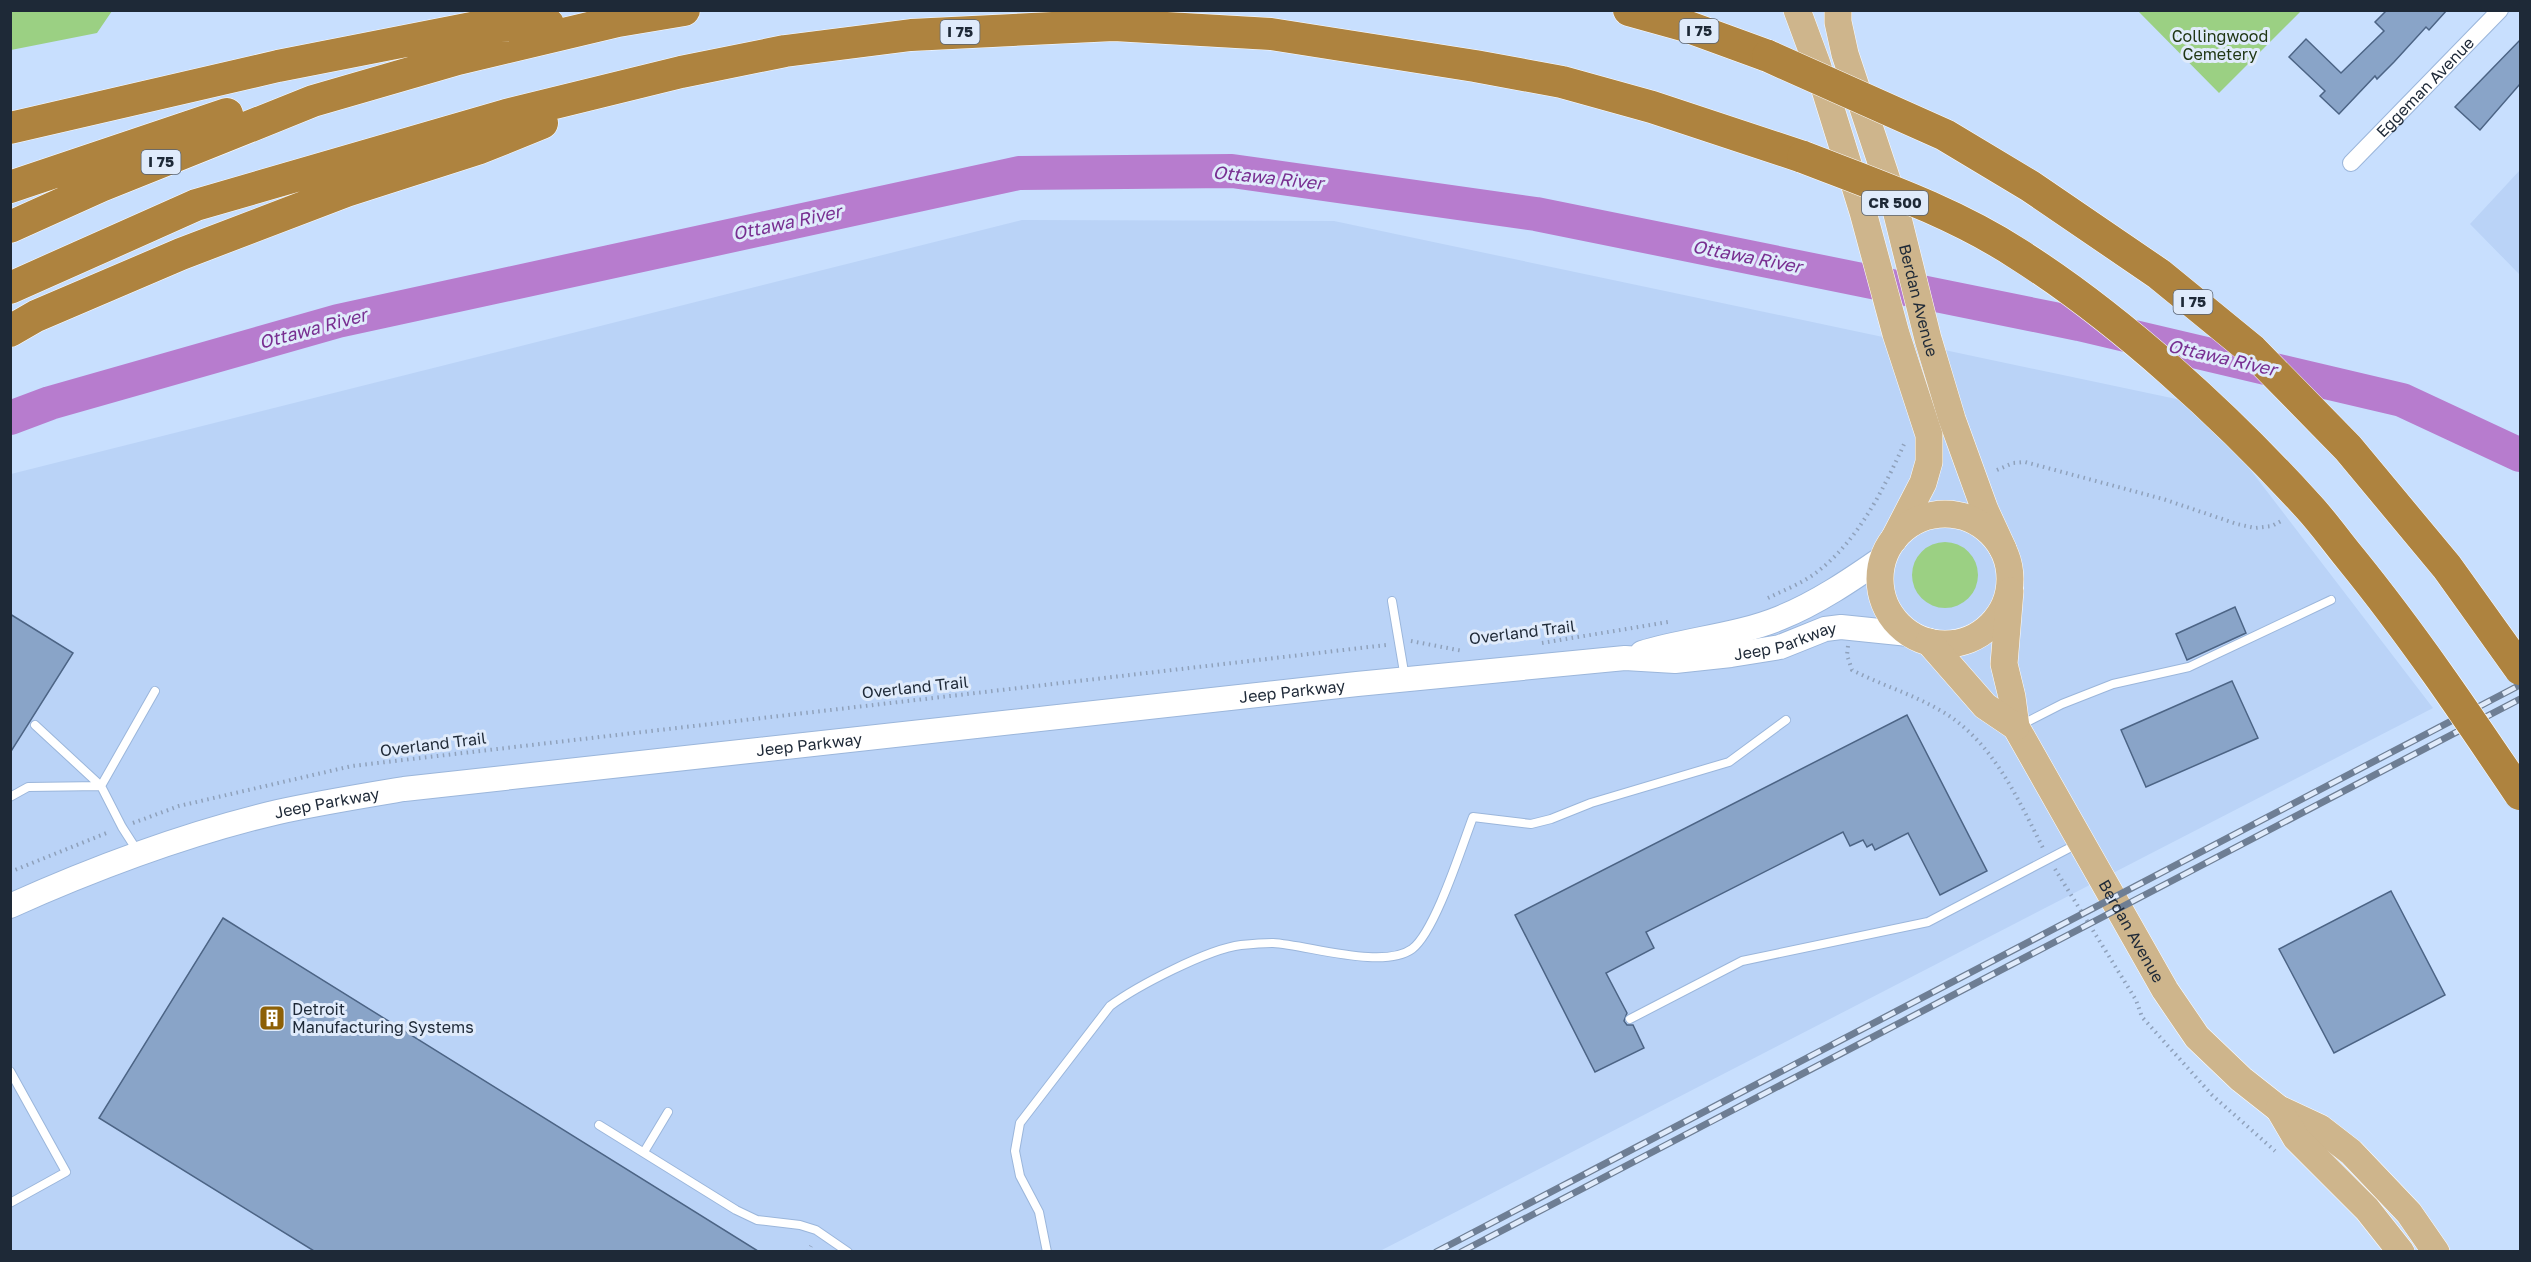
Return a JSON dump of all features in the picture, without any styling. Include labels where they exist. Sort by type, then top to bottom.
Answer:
[{"type":"highway","name":"I 75","points":[[10,227],[102,186],[313,100],[458,59],[618,21],[684,10]]},
{"type":"highway","name":"I 75","points":[[1629,10],[1683,25],[1768,56],[1945,135],[2030,186],[2159,274],[2252,350],[2348,448],[2447,567],[2520,669]]},
{"type":"highway","points":[[10,128],[278,66],[482,26],[618,21]]},
{"type":"highway","name":"I 75","points":[[10,288],[196,206],[506,115],[656,77],[785,51],[911,35],[1114,25],[1271,34],[1562,82],[1652,107],[1803,157],[1948,217],[2018,254],[2085,302],[2156,359],[2233,430],[2308,506],[2391,608],[2520,794]]},
{"type":"highway","points":[[10,331],[36,316],[181,254],[346,191],[480,148],[656,77]]},
{"type":"highway","points":[[10,187],[235,112],[313,100]]},
{"type":"main road","name":"Berdan Avenue","points":[[1797,10],[1817,64],[1896,333],[1926,422],[1930,448],[1923,483],[1889,548]]},
{"type":"main road","name":"Berdan Avenue","points":[[1838,10],[1838,22],[1845,54],[1893,198],[1928,339],[1968,468],[2003,549]]},
{"type":"main road","points":[[1951,515],[1972,520],[1990,532],[2003,549],[2010,570],[2010,591],[2002,611],[1989,628],[1971,640],[1950,644],[1919,638],[1893,619],[1883,600],[1880,578],[1889,548],[1910,524],[1930,516],[1951,515]]},
{"type":"main road","name":"Berdan Avenue","points":[[2010,591],[2004,664],[2016,727],[2180,1014],[2197,1036],[2222,1061],[2279,1108],[2320,1128],[2350,1152],[2386,1186],[2431,1243]]},
{"type":"main road","name":"Berdan Avenue","points":[[1919,638],[1985,705],[2016,727]]},
{"type":"main road","name":"Berdan Avenue","points":[[2279,1108],[2296,1138],[2367,1209],[2400,1251]]},
{"type":"street","name":"Eggeman Avenue","points":[[2351,163],[2500,10]]},
{"type":"street","name":"Jeep Parkway","points":[[1625,658],[1670,644],[1734,633],[1779,618],[1818,600],[1889,548]]},
{"type":"street","name":"Jeep Parkway","points":[[10,906],[139,853],[232,824],[279,812],[404,789],[1405,680],[1625,658],[1675,661],[1731,655],[1780,648],[1825,629],[1840,627],[1919,638]]},
{"type":"street","points":[[2400,1251],[2431,1243]]},
{"type":"lane","points":[[2016,727],[2062,704],[2113,684],[2189,667],[2331,600]]},
{"type":"lane","points":[[1392,602],[1405,680]]},
{"type":"lane","points":[[100,786],[155,691]]},
{"type":"lane","points":[[1047,1251],[1039,1212],[1020,1176],[1015,1151],[1020,1123],[1110,1006],[1129,992],[1196,961],[1239,945],[1273,943],[1375,958],[1396,955],[1413,949],[1427,928],[1473,817],[1531,824],[1551,819],[1591,803],[1729,762],[1786,720]]},
{"type":"lane","points":[[34,725],[100,786],[139,853]]},
{"type":"lane","points":[[10,797],[28,787],[100,786]]},
{"type":"lane","points":[[1630,1018],[1742,961],[1928,922],[2080,842]]},
{"type":"lane","points":[[10,1071],[66,1172],[10,1203]]},
{"type":"lane","points":[[644,1152],[668,1112]]},
{"type":"lane","points":[[598,1125],[736,1210],[757,1220],[800,1225],[816,1230],[848,1251]]},
{"type":"path","points":[[1764,600],[1817,572],[1845,546],[1875,501],[1905,441],[1905,433]]},
{"type":"path","points":[[1997,470],[2013,463],[2025,462],[2163,500],[2237,524],[2255,528],[2272,526],[2281,521]]},
{"type":"path","name":"Overland Trail","points":[[1535,643],[1673,621]]},
{"type":"path","name":"Overland Trail","points":[[10,873],[179,806],[352,766],[1413,641],[1463,651],[1473,650]]},
{"type":"path","points":[[1846,655],[1852,670],[1938,708]]},
{"type":"path","points":[[808,1251],[811,1246]]},
{"type":"shaded area","points":[[2520,170],[2520,275],[2470,224]]},
{"type":"shaded area","points":[[1022,220],[1334,221],[2200,404],[2433,708],[1380,1251],[11,1252],[11,474]]},
{"type":"green space","points":[[11,10],[112,11],[97,33],[11,50]]},
{"type":"green space","name":"Collingwood Cemetery","points":[[2138,11],[2301,11],[2219,93]]},
{"type":"green space","points":[[1945,542],[1958,545],[1968,552],[1975,562],[1978,575],[1975,588],[1968,598],[1958,605],[1945,608],[1932,605],[1922,598],[1915,588],[1912,575],[1915,562],[1922,552],[1932,545]]},
{"type":"building","points":[[2387,10],[2447,10],[2429,30],[2426,27],[2377,79],[2375,76],[2339,114],[2320,96],[2325,91],[2289,57],[2306,39],[2341,73],[2384,31],[2375,22]]},
{"type":"building","points":[[2520,40],[2520,84],[2480,130],[2455,107]]},
{"type":"building","points":[[2235,607],[2246,633],[2187,660],[2176,634]]},
{"type":"building","points":[[10,614],[73,653],[10,753]]},
{"type":"building","points":[[2232,681],[2258,738],[2146,787],[2121,730]]},
{"type":"building","points":[[1907,715],[1987,871],[1940,895],[1908,833],[1875,850],[1872,844],[1867,847],[1863,840],[1850,846],[1843,832],[1646,932],[1654,948],[1606,973],[1627,1013],[1624,1021],[1627,1025],[1633,1025],[1644,1048],[1595,1072],[1515,915]]},
{"type":"building","points":[[2391,891],[2445,995],[2334,1053],[2279,949]]},
{"type":"building","name":"Detroit Manufacturing Systems","points":[[223,918],[758,1251],[314,1251],[99,1118]]},
{"type":"waterway","name":"Ottawa River","points":[[10,418],[50,403],[338,321],[1019,173],[1232,171],[1536,214],[2079,324],[2402,400],[2520,455]]},
{"type":"railway","points":[[1436,1252],[2520,685]]},
{"type":"railway","points":[[1461,1252],[2520,699]]},
{"type":"place","name":"Detroit Manufacturing Systems","points":[[272,1018]]}]
